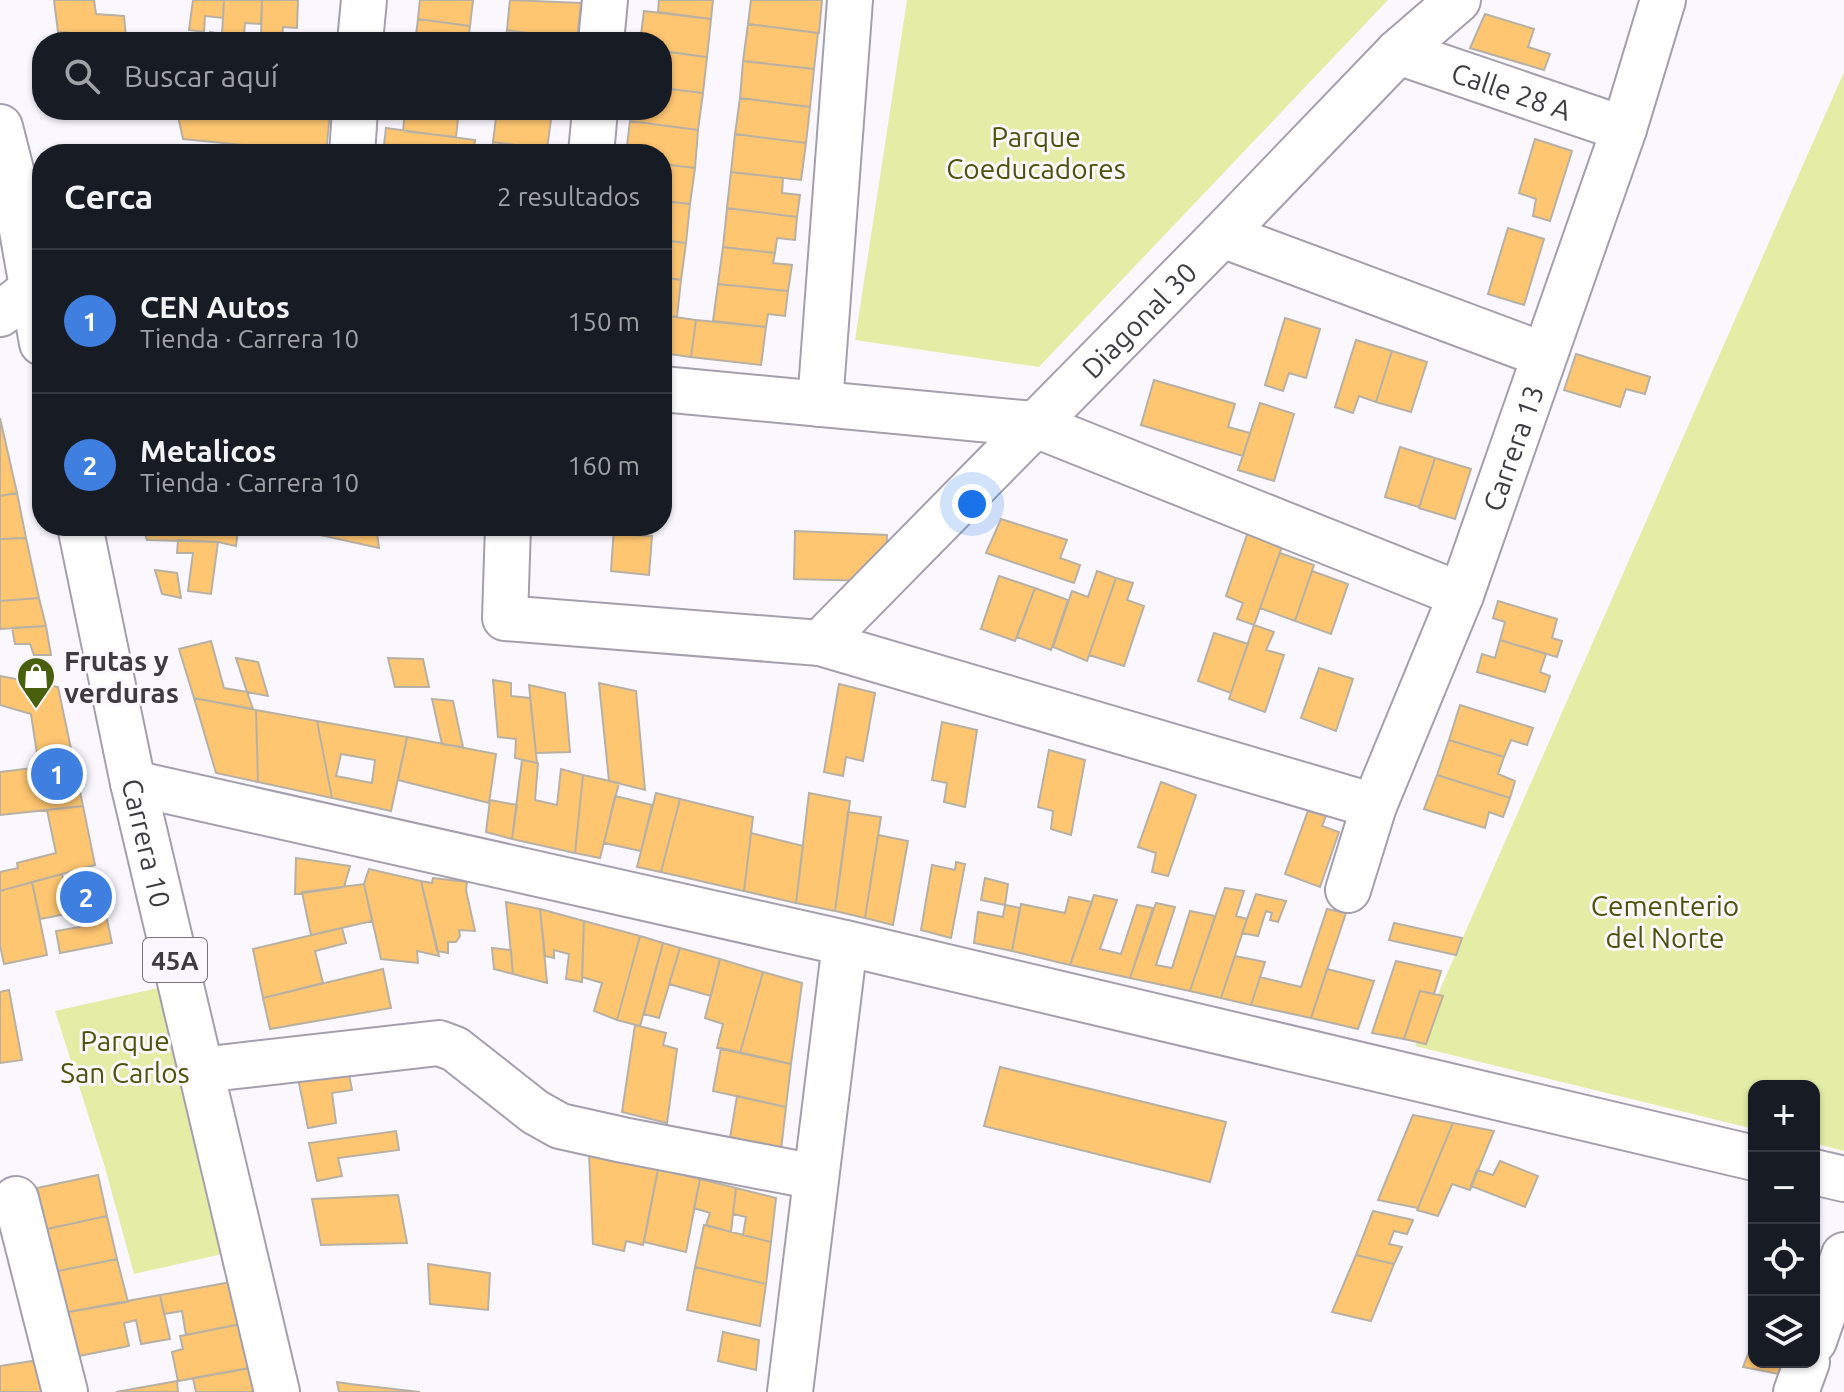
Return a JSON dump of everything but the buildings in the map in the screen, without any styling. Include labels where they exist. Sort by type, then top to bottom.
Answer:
[{"type":"street","points":[[361,32],[364,0]]},
{"type":"street","points":[[602,32],[605,0]]},
{"type":"street","points":[[820,404],[850,0]]},
{"type":"street","name":"Diagonal 30","points":[[820,643],[1398,52],[1458,0]]},
{"type":"street","name":"Carrera 13","points":[[1348,890],[1374,806],[1461,595],[1624,129],[1663,0]]},
{"type":"street","name":"Calle 28 A","points":[[1398,52],[1624,129]]},
{"type":"street","points":[[353,144],[354,120]]},
{"type":"street","points":[[592,144],[594,120]]},
{"type":"street","points":[[0,127],[12,174],[16,302],[32,327]]},
{"type":"street","points":[[1222,235],[1544,355]]},
{"type":"street","points":[[672,390],[1033,424],[1461,595]]},
{"type":"street","name":"Carrera 10","points":[[82,536],[133,783],[277,1392]]},
{"type":"street","points":[[508,536],[505,618],[820,643],[1374,806]]},
{"type":"street","points":[[133,783],[845,943],[1748,1157]]},
{"type":"street","points":[[790,1392],[845,943]]},
{"type":"street","points":[[201,1070],[439,1043],[455,1049],[535,1112],[560,1126],[816,1177]]},
{"type":"street","points":[[1820,1173],[1844,1179]]},
{"type":"street","points":[[16,1199],[65,1392]]},
{"type":"street","points":[[1820,1324],[1844,1255]]},
{"type":"street","points":[[1796,1392],[1805,1368]]},
{"type":"green space","name":"Parque Coeducadores","points":[[907,0],[1388,0],[1039,367],[855,340]]},
{"type":"green space","name":"Cementerio del Norte","points":[[1844,72],[1844,1151],[1820,1145],[1820,1080],[1748,1080],[1748,1128],[1415,1046]]},
{"type":"green space","name":"Parque San Carlos","points":[[162,987],[227,1253],[134,1274],[104,1164],[55,1011]]},
{"type":"place","name":"Frutas y verduras","points":[[36,710]]},
{"type":"place","name":"CEN Autos","points":[[57,774]]},
{"type":"place","name":"Metalicos","points":[[86,897]]}]
